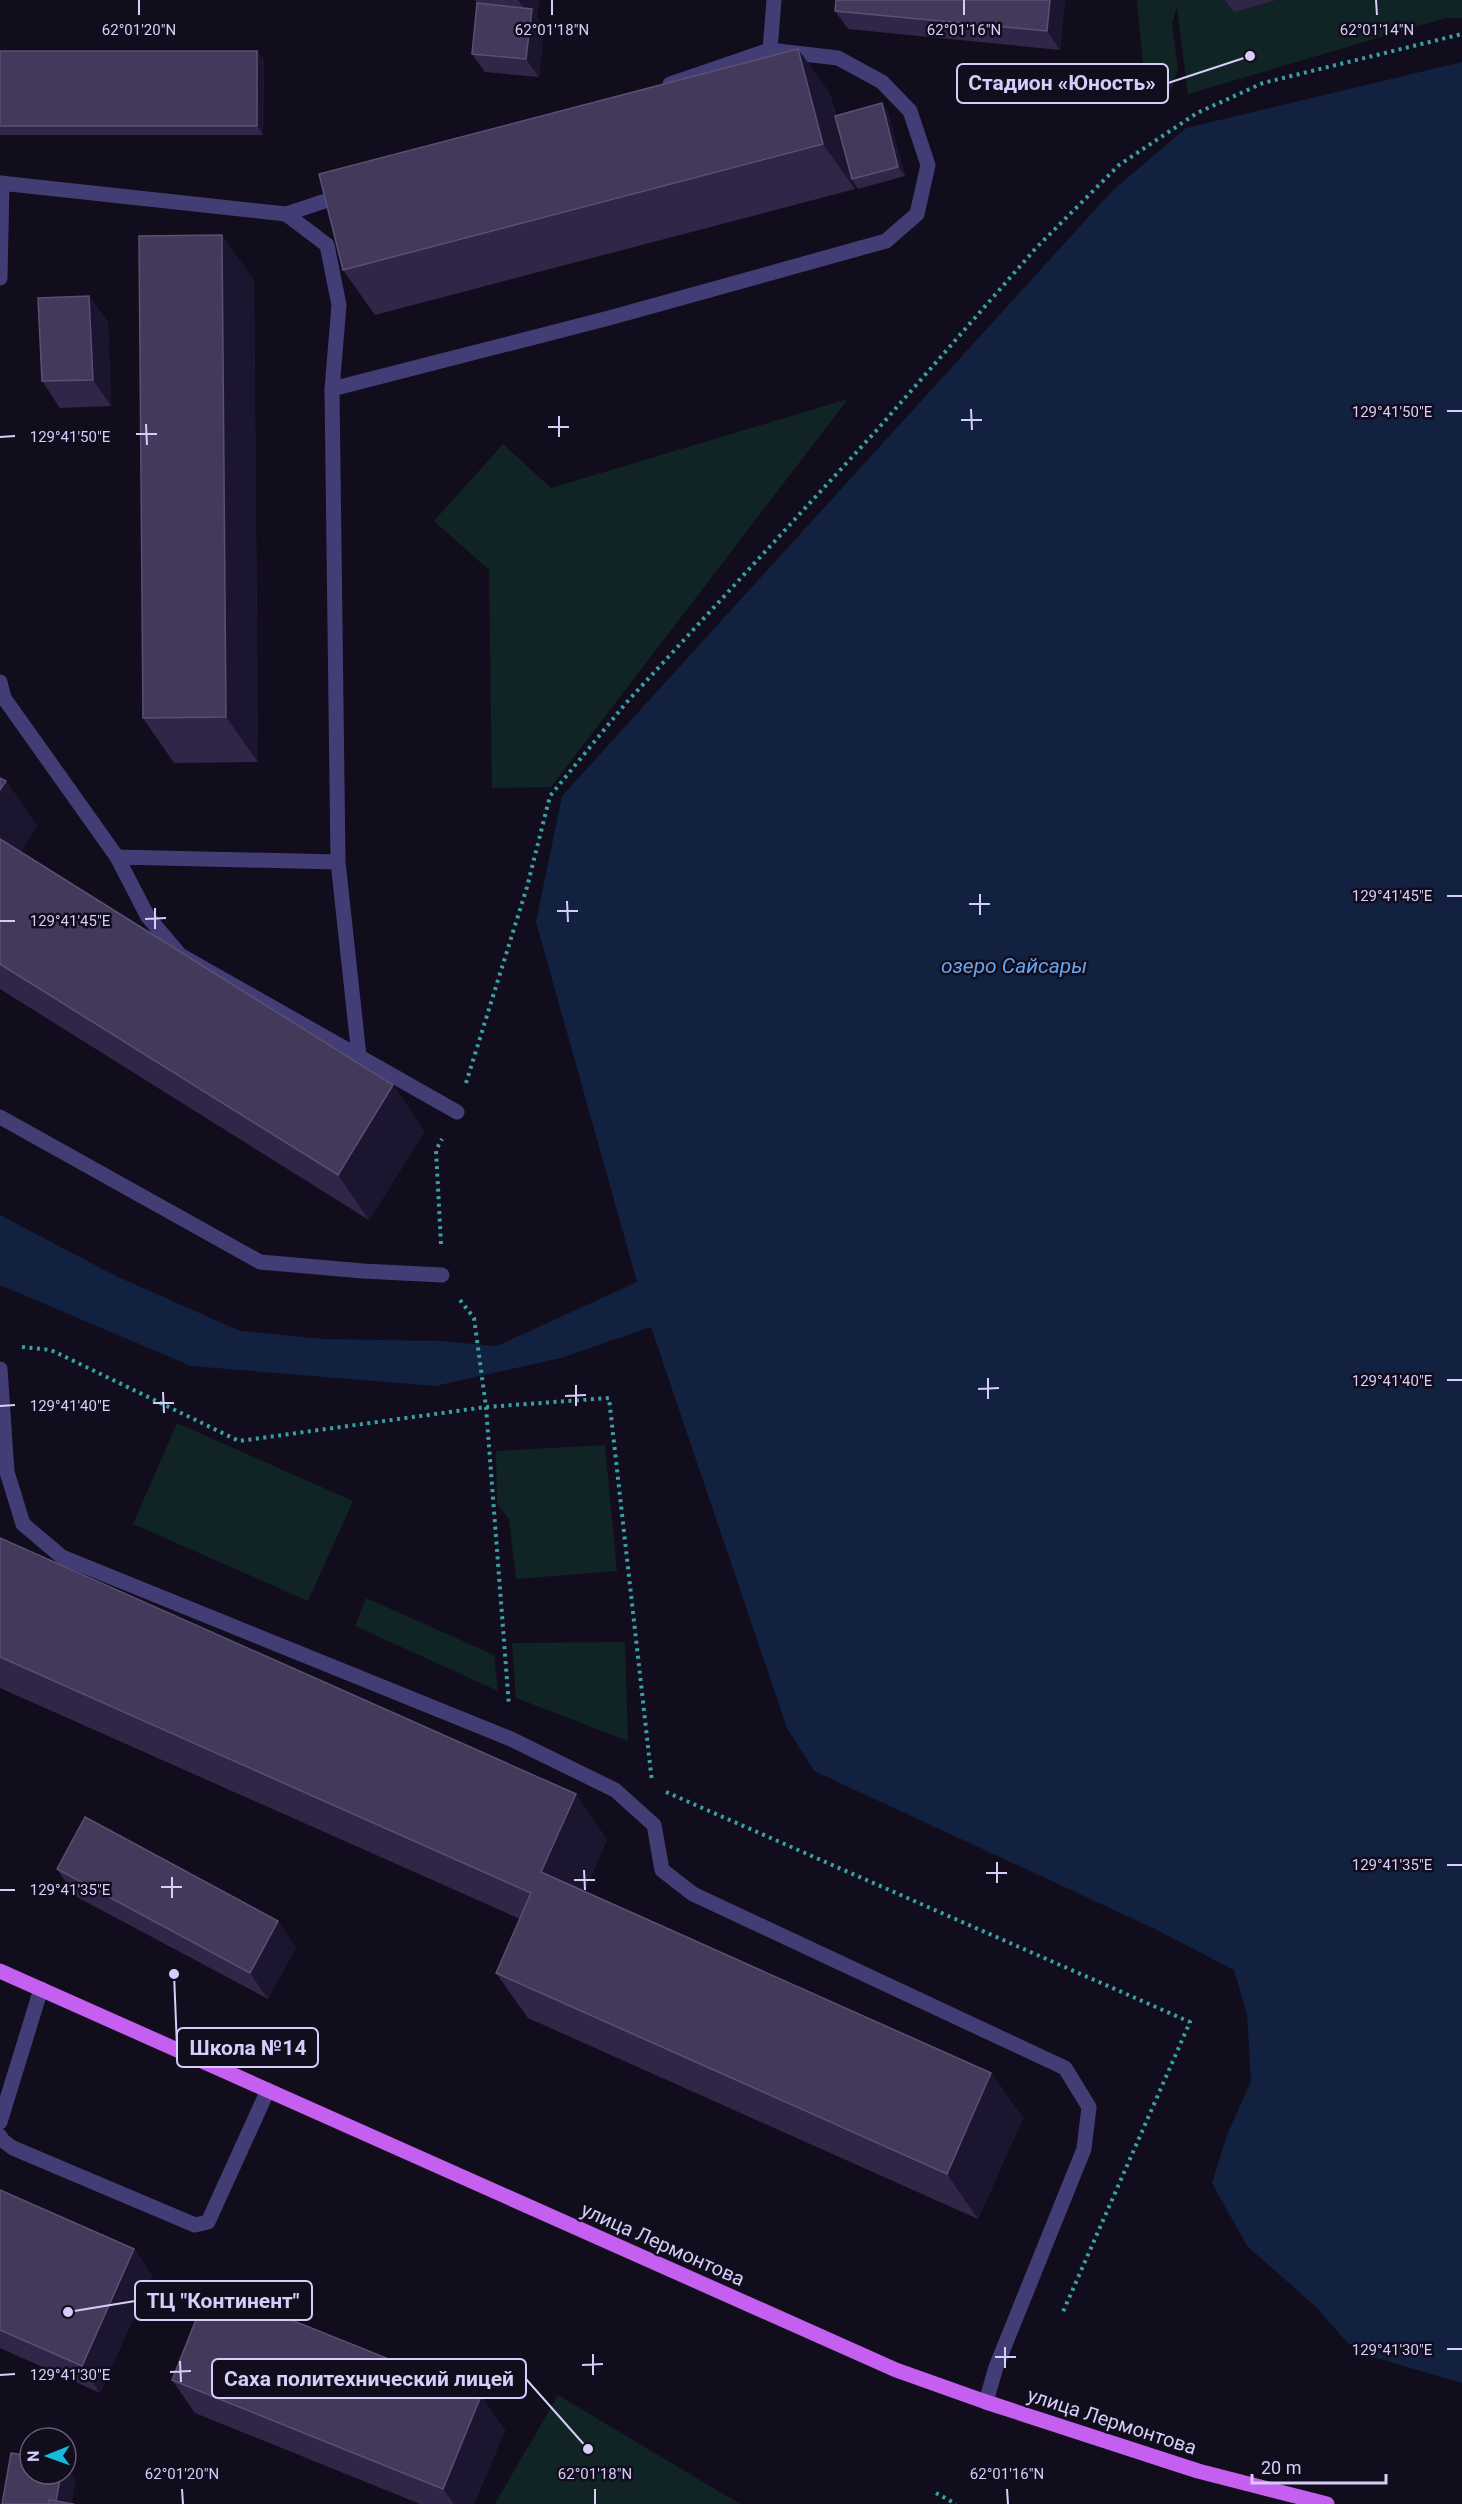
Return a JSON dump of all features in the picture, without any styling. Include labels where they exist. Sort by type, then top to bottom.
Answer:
[{"type":"main road","name":"улица Лермонтова","points":[[0,1971],[896,2370],[986,2402],[1198,2470],[1328,2504]]},
{"type":"lane","points":[[770,50],[774,0]]},
{"type":"lane","points":[[332,389],[609,318],[886,241],[917,214],[928,165],[910,111],[882,82],[838,58],[770,50],[657,88]]},
{"type":"lane","points":[[0,278],[1,183],[286,214],[354,191]]},
{"type":"lane","points":[[286,214],[327,245],[339,305],[332,389],[338,862],[359,1056]]},
{"type":"lane","points":[[0,682],[4,698],[117,857],[148,917],[180,955],[457,1112]]},
{"type":"lane","points":[[117,857],[338,862]]},
{"type":"lane","points":[[0,1117],[260,1262],[442,1275]]},
{"type":"lane","points":[[0,1369],[7,1472],[22,1524],[62,1557],[511,1740],[615,1790],[654,1825],[662,1870],[693,1894],[1065,2068],[1089,2107],[1084,2150],[996,2367],[986,2402]]},
{"type":"lane","points":[[0,2122],[41,1989]]},
{"type":"lane","points":[[0,2136],[13,2148],[195,2225],[208,2222],[268,2090]]},
{"type":"path","points":[[511,1740],[486,1407],[474,1318],[442,1275],[436,1149],[457,1112],[527,887],[550,796],[626,703],[876,430],[1036,248],[1119,165],[1197,113],[1263,83],[1462,34]]},
{"type":"path","points":[[21,1347],[51,1350],[239,1442],[486,1407],[609,1398],[652,1786]]},
{"type":"path","points":[[663,1791],[1190,2022],[1062,2314]]},
{"type":"path","points":[[936,2493],[956,2504]]},
{"type":"green space","points":[[1137,0],[1462,0],[1462,18],[1446,18],[1188,94],[1177,7],[1172,24],[1178,69],[1171,90],[1163,95],[1151,96],[1143,66]]},
{"type":"green space","points":[[848,399],[551,787],[492,788],[489,570],[434,521],[503,444],[551,488]]},
{"type":"green space","points":[[177,1423],[353,1501],[308,1601],[133,1524]]},
{"type":"green space","points":[[605,1445],[617,1571],[516,1579],[509,1519],[497,1504],[496,1451]]},
{"type":"green space","points":[[366,1598],[494,1655],[498,1691],[355,1626]]},
{"type":"green space","points":[[625,1642],[628,1741],[516,1698],[512,1643]]},
{"type":"green space","points":[[558,2395],[740,2504],[495,2504]]},
{"type":"water","name":"озеро Сайсары","points":[[1462,62],[1462,2383],[1356,2352],[1314,2305],[1247,2246],[1212,2183],[1227,2135],[1251,2081],[1247,2015],[1234,1970],[1155,1929],[814,1771],[787,1728],[651,1327],[561,1358],[435,1386],[191,1366],[0,1285],[0,1215],[116,1276],[240,1331],[324,1339],[440,1341],[497,1346],[637,1282],[536,922],[562,796],[1113,190],[1186,128]]},
{"type":"building","points":[[836,0],[1050,0],[1047,31],[835,11]]},
{"type":"building","points":[[477,3],[532,9],[526,59],[472,54]]},
{"type":"building","points":[[798,49],[823,144],[343,270],[319,174]]},
{"type":"building","points":[[0,51],[257,51],[257,126],[0,126]]},
{"type":"building","points":[[882,103],[898,167],[852,179],[835,116]]},
{"type":"building","points":[[222,235],[226,717],[143,718],[139,236]]},
{"type":"building","points":[[89,296],[93,380],[42,381],[38,298]]},
{"type":"building","points":[[0,778],[6,781],[0,790]]},
{"type":"building","points":[[0,839],[393,1085],[338,1175],[0,964]]},
{"type":"building","points":[[0,1538],[576,1794],[541,1872],[991,2073],[947,2174],[496,1973],[531,1893],[0,1657]]},
{"type":"building","points":[[85,1817],[278,1921],[250,1973],[57,1869]]},
{"type":"building","points":[[0,2190],[134,2249],[82,2366],[0,2330]]},
{"type":"building","points":[[209,2287],[481,2396],[443,2489],[172,2380]]},
{"type":"building","points":[[11,2453],[18,2454],[18,2486],[59,2486],[56,2501],[49,2500],[48,2504],[2,2504]]},
{"type":"building","points":[[49,2500],[74,2504],[48,2504]]},
{"type":"place","name":"Стадион «Юность»","points":[[1250,56]]},
{"type":"place","name":"Школа №14","points":[[174,1974]]},
{"type":"place","name":"ТЦ \"Континент\"","points":[[68,2312]]},
{"type":"place","name":"Саха политехнический лицей","points":[[588,2449]]}]
